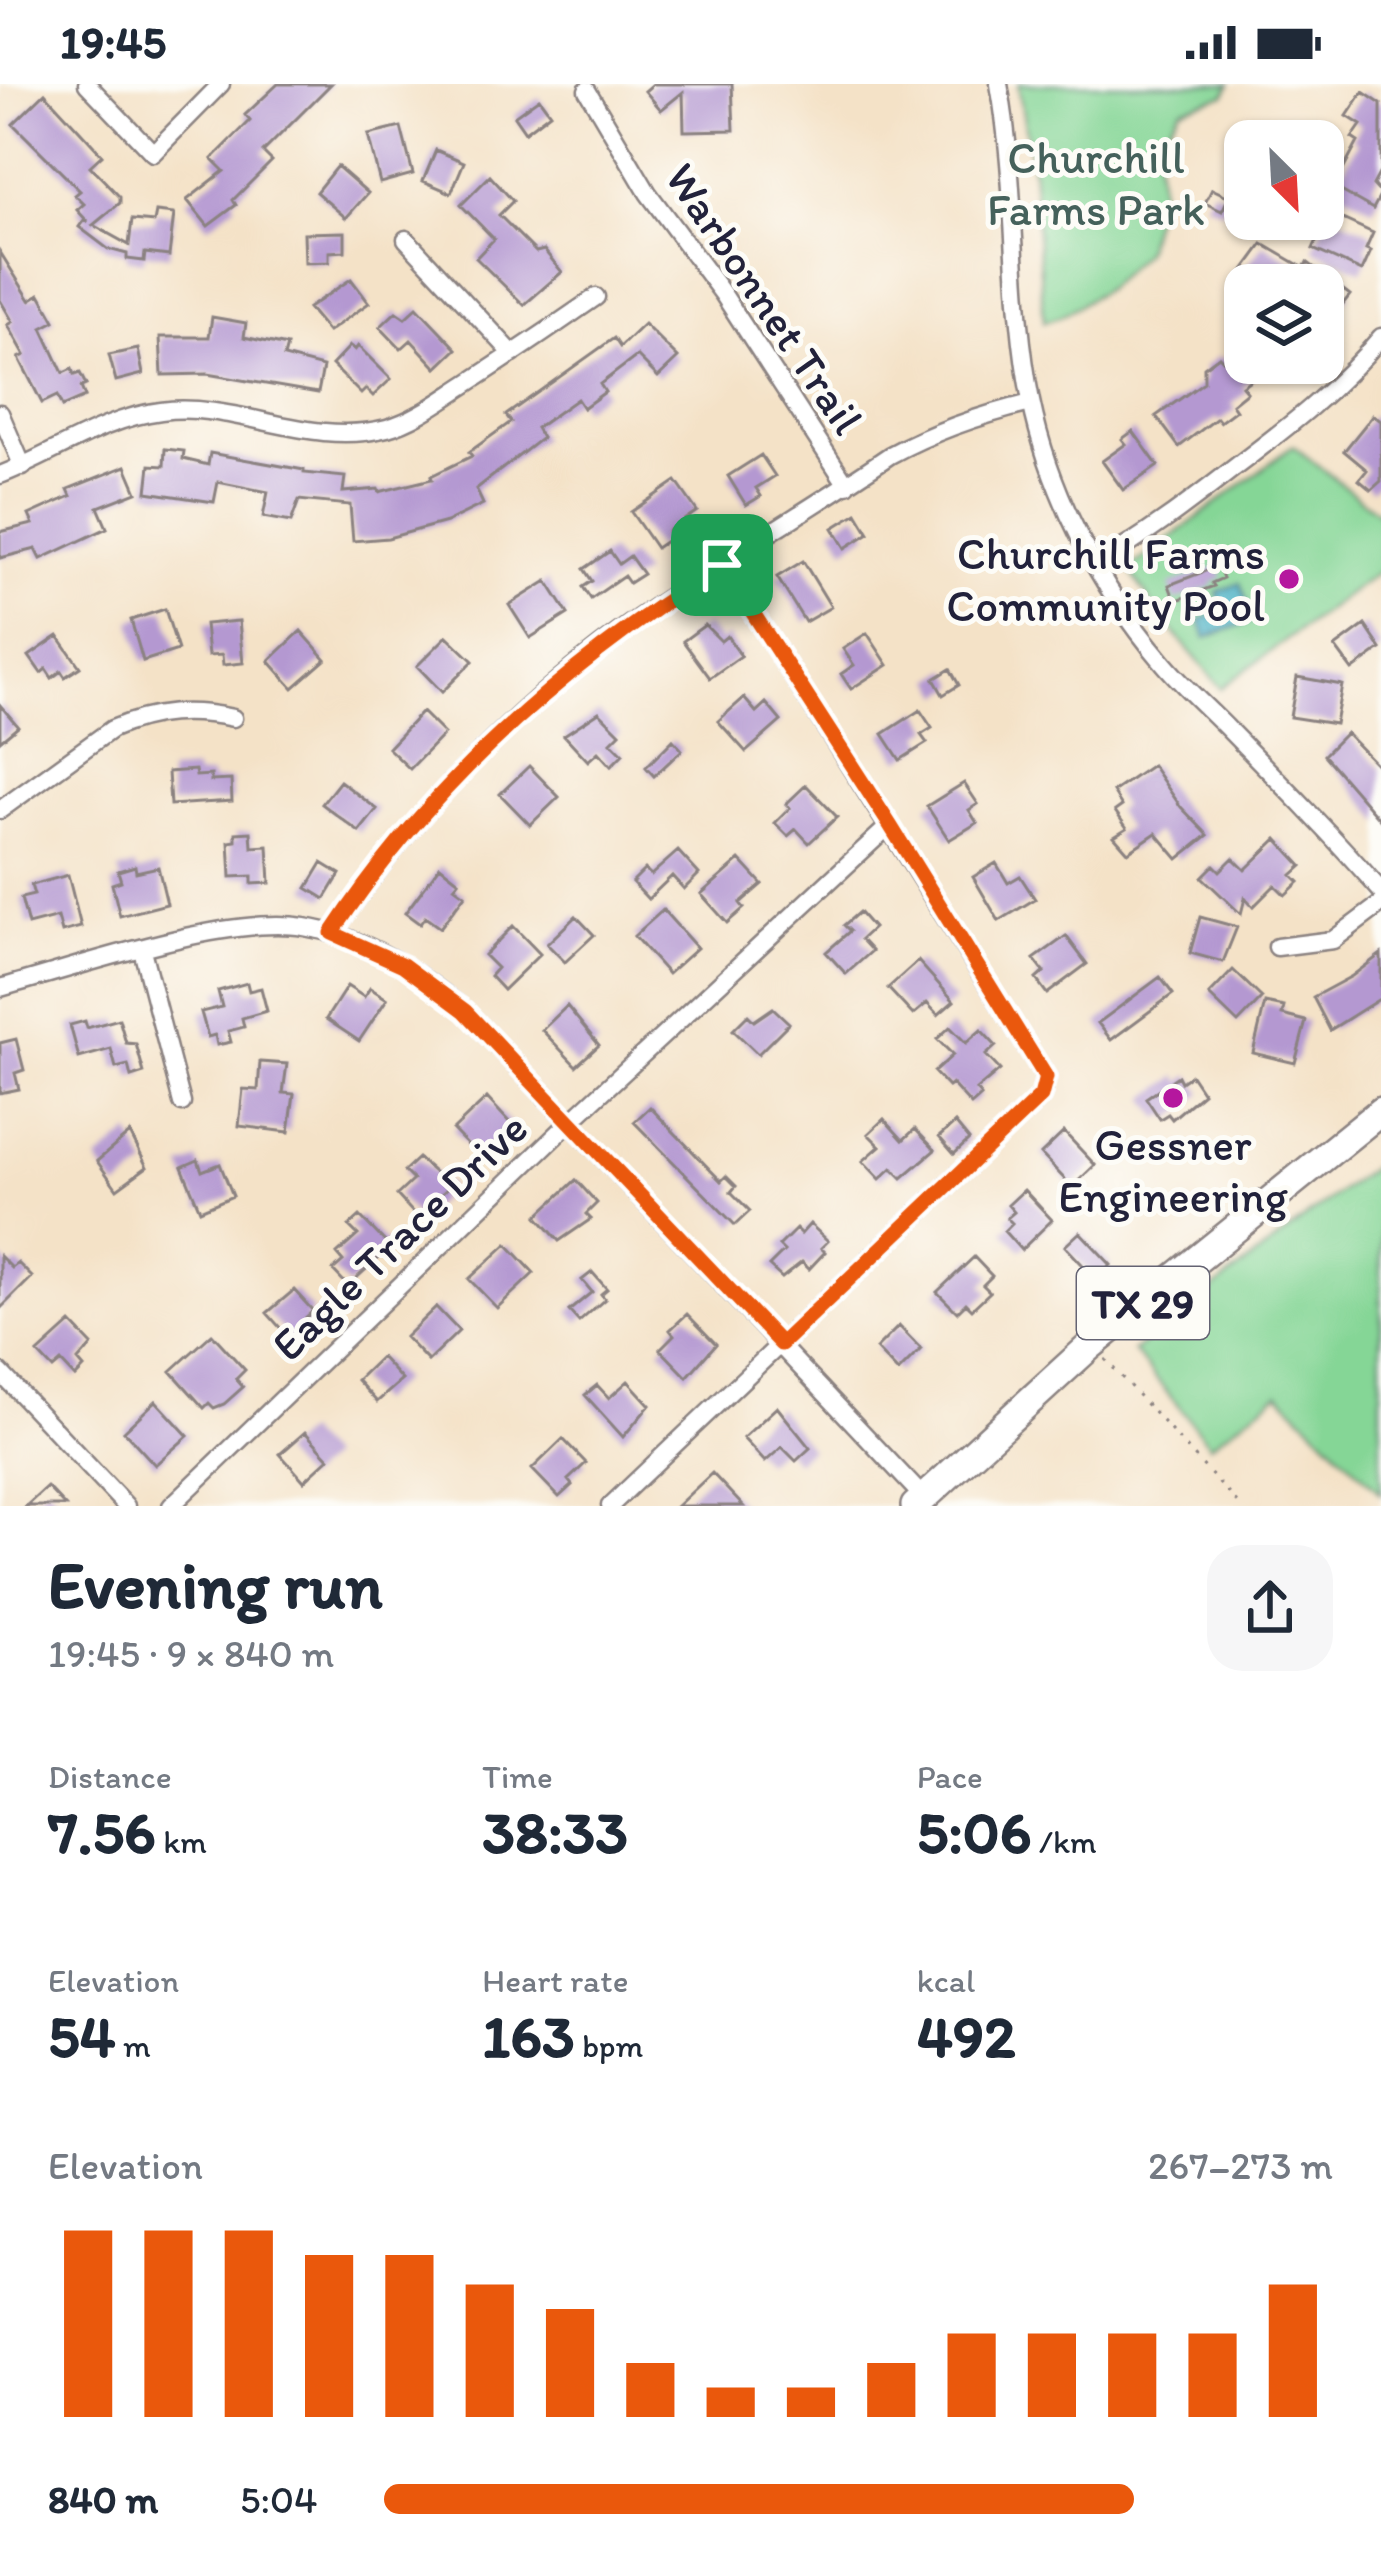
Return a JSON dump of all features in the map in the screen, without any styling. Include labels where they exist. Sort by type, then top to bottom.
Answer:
[{"type":"main road","name":"TX 29","points":[[920,1502],[1090,1346],[1381,1112]]},
{"type":"street","points":[[87,84],[153,153],[221,84]]},
{"type":"street","points":[[999,84],[1008,133],[1018,310],[1031,403],[1053,476],[1096,565],[1161,661],[1381,891]]},
{"type":"street","name":"Warbonnet Trail","points":[[587,90],[648,193],[723,294],[847,485]]},
{"type":"street","points":[[406,239],[513,354]]},
{"type":"street","points":[[0,475],[85,435],[160,411],[194,411],[324,434],[392,427],[427,410],[596,297]]},
{"type":"street","points":[[1096,565],[1145,537],[1310,410],[1381,337]]},
{"type":"street","points":[[1363,359],[1381,374]]},
{"type":"street","points":[[332,933],[409,829],[520,714],[657,606],[928,435],[1031,403]]},
{"type":"street","points":[[0,413],[23,466]]},
{"type":"street","points":[[610,1506],[1041,1096],[1046,1077],[722,565]]},
{"type":"street","points":[[0,810],[130,721],[194,710],[233,718]]},
{"type":"street","name":"Eagle Trace Drive","points":[[171,1506],[571,1120],[890,825]]},
{"type":"street","points":[[1277,947],[1333,940],[1381,904]]},
{"type":"street","points":[[0,988],[225,930],[266,925],[332,933],[403,965],[453,1001],[571,1120],[781,1344],[920,1502]]},
{"type":"street","points":[[142,950],[182,1102]]},
{"type":"street","points":[[0,1372],[126,1506]]},
{"type":"path","points":[[1090,1346],[1240,1506]]},
{"type":"green space","name":"Churchill Farms Park","points":[[1018,84],[1230,84],[1225,95],[1181,108],[1156,146],[1160,193],[1144,252],[1106,288],[1044,322],[1032,169]]},
{"type":"green space","points":[[1293,446],[1381,515],[1381,570],[1221,688],[1160,616],[1129,569]]},
{"type":"green space","points":[[1381,1160],[1381,1493],[1279,1393],[1210,1445],[1133,1351]]},
{"type":"water","points":[[1240,583],[1254,620],[1206,638],[1200,620],[1223,610],[1217,592]]},
{"type":"building","points":[[278,84],[331,84],[263,152],[272,161],[233,200],[236,205],[208,226],[187,200],[224,171],[212,159],[250,121],[245,115]]},
{"type":"building","points":[[653,84],[732,84],[734,130],[684,131],[683,92],[661,110],[645,91]]},
{"type":"building","points":[[1363,92],[1381,104],[1381,170],[1373,185],[1381,194],[1373,209],[1344,193],[1344,168],[1358,142],[1352,138],[1361,125],[1347,116]]},
{"type":"building","points":[[45,93],[102,155],[90,166],[120,197],[120,203],[93,225],[129,245],[132,220],[154,222],[156,212],[174,214],[169,256],[145,253],[144,261],[127,259],[127,254],[108,249],[79,227],[84,220],[88,222],[77,210],[84,204],[75,195],[80,191],[13,124]]},
{"type":"building","points":[[539,98],[550,113],[525,132],[514,116]]},
{"type":"building","points":[[401,127],[413,174],[380,183],[368,135]]},
{"type":"building","points":[[436,150],[464,162],[451,193],[423,181]]},
{"type":"building","points":[[337,166],[368,193],[346,218],[316,192]]},
{"type":"building","points":[[490,176],[513,201],[499,215],[536,252],[544,250],[562,272],[524,305],[476,258],[494,239],[461,205]]},
{"type":"building","points":[[1212,189],[1224,195],[1222,211],[1205,203]]},
{"type":"building","points":[[1344,220],[1373,233],[1362,271],[1313,249],[1317,240],[1344,240]]},
{"type":"building","points":[[345,232],[345,251],[329,252],[329,262],[305,263],[304,233]]},
{"type":"building","points":[[1263,244],[1297,264],[1248,264]]},
{"type":"building","points":[[0,252],[30,300],[40,294],[55,321],[42,328],[63,373],[72,369],[74,375],[80,373],[85,397],[62,407],[57,396],[42,403],[19,358],[25,355],[0,300]]},
{"type":"building","points":[[351,279],[369,303],[328,332],[308,308]]},
{"type":"building","points":[[417,307],[457,349],[437,368],[411,340],[401,349],[380,327],[396,312],[405,318]]},
{"type":"building","points":[[212,317],[246,323],[244,337],[287,346],[284,357],[323,367],[318,393],[207,374],[162,375],[160,337],[209,337]]},
{"type":"building","points":[[644,324],[678,358],[658,377],[637,356],[600,384],[605,392],[583,408],[577,399],[536,428],[542,438],[476,489],[483,504],[446,522],[388,538],[353,541],[350,505],[299,500],[291,522],[263,517],[268,492],[218,482],[214,502],[147,492],[150,465],[164,466],[165,449],[184,451],[183,459],[208,465],[210,453],[345,477],[343,492],[379,492],[432,479],[472,456],[469,452],[511,422],[506,415],[614,338],[620,347]]},
{"type":"building","points":[[350,346],[355,350],[358,346],[391,379],[373,396],[366,389],[361,394],[332,365]]},
{"type":"building","points":[[138,349],[143,374],[116,381],[109,355]]},
{"type":"building","points":[[1219,356],[1224,384],[1245,384],[1247,392],[1232,404],[1236,410],[1220,422],[1217,418],[1179,447],[1156,416],[1204,382],[1204,367]]},
{"type":"building","points":[[1373,415],[1381,421],[1381,481],[1371,490],[1359,480],[1367,470],[1344,451]]},
{"type":"building","points":[[1133,431],[1158,466],[1123,490],[1102,461],[1126,444],[1122,439]]},
{"type":"building","points":[[761,455],[775,476],[756,488],[761,496],[746,505],[728,476]]},
{"type":"building","points":[[126,466],[137,492],[98,507],[107,528],[41,559],[36,549],[0,558],[0,532],[33,524],[29,515],[71,496],[68,489]]},
{"type":"building","points":[[676,481],[697,511],[668,531],[672,537],[656,548],[631,512]]},
{"type":"building","points":[[857,513],[869,533],[845,548],[833,528]]},
{"type":"building","points":[[610,551],[619,564],[630,556],[643,574],[629,583],[624,576],[591,599],[583,587],[592,581],[584,569]]},
{"type":"building","points":[[803,561],[831,607],[805,622],[777,577]]},
{"type":"building","points":[[1218,566],[1223,578],[1214,586],[1175,601],[1169,585]]},
{"type":"building","points":[[547,581],[568,614],[530,638],[509,605]]},
{"type":"building","points":[[165,609],[178,650],[143,661],[131,620]]},
{"type":"building","points":[[239,621],[243,663],[223,665],[222,655],[208,656],[205,624]]},
{"type":"building","points":[[705,625],[721,641],[727,636],[741,656],[710,678],[683,641]]},
{"type":"building","points":[[1365,625],[1381,649],[1352,670],[1335,647]]},
{"type":"building","points":[[301,631],[326,659],[293,688],[269,661]]},
{"type":"building","points":[[867,633],[888,665],[851,689],[841,674],[854,665],[843,649]]},
{"type":"building","points":[[58,636],[80,667],[65,677],[61,671],[52,678],[46,669],[41,673],[29,656]]},
{"type":"building","points":[[447,636],[473,661],[442,692],[417,666]]},
{"type":"building","points":[[950,669],[959,685],[943,695],[934,679]]},
{"type":"building","points":[[1297,677],[1342,685],[1335,724],[1290,717]]},
{"type":"building","points":[[744,698],[756,712],[766,703],[781,721],[746,752],[718,721]]},
{"type":"building","points":[[0,705],[18,726],[0,741]]},
{"type":"building","points":[[920,710],[932,728],[921,735],[927,743],[900,760],[883,734]]},
{"type":"building","points":[[422,712],[444,734],[410,769],[388,748]]},
{"type":"building","points":[[599,712],[620,733],[611,742],[623,754],[611,766],[598,752],[588,761],[564,735]]},
{"type":"building","points":[[1346,733],[1381,769],[1381,821],[1324,755]]},
{"type":"building","points":[[673,740],[682,750],[654,776],[646,767]]},
{"type":"building","points":[[1152,765],[1208,835],[1178,859],[1156,833],[1128,852],[1114,836],[1127,828],[1115,811],[1122,806],[1113,792]]},
{"type":"building","points":[[529,766],[559,797],[530,825],[500,794]]},
{"type":"building","points":[[195,770],[196,776],[211,775],[211,781],[231,780],[232,801],[170,805],[168,772]]},
{"type":"building","points":[[340,781],[377,809],[359,832],[322,804]]},
{"type":"building","points":[[964,783],[978,804],[969,810],[977,823],[949,840],[927,806]]},
{"type":"building","points":[[806,785],[837,817],[809,843],[796,829],[788,836],[775,823]]},
{"type":"building","points":[[251,832],[252,847],[268,846],[270,883],[252,884],[252,876],[231,877],[229,842],[236,841],[236,833]]},
{"type":"building","points":[[1277,839],[1302,866],[1292,875],[1299,882],[1285,895],[1275,885],[1253,907],[1245,898],[1241,914],[1202,877],[1214,865],[1220,871],[1233,858],[1245,870]]},
{"type":"building","points":[[678,851],[699,874],[684,889],[672,876],[648,899],[632,882],[645,869],[651,875]]},
{"type":"building","points":[[740,860],[762,884],[740,903],[744,908],[727,923],[701,894]]},
{"type":"building","points":[[322,863],[340,874],[325,899],[307,888]]},
{"type":"building","points":[[996,863],[1008,883],[1020,876],[1035,899],[999,921],[973,877]]},
{"type":"building","points":[[135,866],[136,872],[158,867],[167,904],[120,916],[112,884],[121,881],[118,871]]},
{"type":"building","points":[[440,866],[459,881],[454,887],[465,895],[440,928],[425,917],[420,924],[405,913]]},
{"type":"building","points":[[68,875],[81,927],[62,932],[58,917],[28,925],[21,898],[34,895],[31,885]]},
{"type":"building","points":[[663,910],[697,948],[668,974],[634,936]]},
{"type":"building","points":[[859,912],[873,928],[861,939],[872,951],[846,974],[826,952],[850,931],[844,925]]},
{"type":"building","points":[[576,916],[594,935],[565,962],[547,944]]},
{"type":"building","points":[[1200,917],[1237,927],[1223,962],[1190,953]]},
{"type":"building","points":[[513,926],[540,954],[503,990],[490,976],[497,968],[484,955]]},
{"type":"building","points":[[1066,936],[1087,964],[1047,994],[1036,979],[1044,972],[1034,959]]},
{"type":"building","points":[[1381,954],[1381,998],[1330,1030],[1313,997]]},
{"type":"building","points":[[918,961],[954,1001],[938,1015],[927,1003],[913,1015],[888,988]]},
{"type":"building","points":[[1233,970],[1262,998],[1238,1023],[1209,995]]},
{"type":"building","points":[[1160,977],[1173,994],[1111,1040],[1098,1023]]},
{"type":"building","points":[[247,983],[249,991],[261,988],[267,1011],[242,1018],[244,1027],[228,1031],[231,1042],[217,1045],[215,1035],[208,1037],[201,1012],[222,1007],[218,991]]},
{"type":"building","points":[[347,986],[364,997],[370,988],[387,999],[359,1041],[326,1019]]},
{"type":"building","points":[[1265,1003],[1284,1007],[1282,1015],[1306,1021],[1295,1063],[1253,1053]]},
{"type":"building","points":[[567,1006],[599,1045],[576,1066],[542,1030]]},
{"type":"building","points":[[773,1008],[789,1023],[758,1054],[733,1030],[748,1015],[754,1021]]},
{"type":"building","points":[[119,1019],[126,1043],[136,1044],[144,1073],[131,1077],[128,1065],[116,1068],[111,1049],[79,1058],[70,1025],[85,1021],[87,1028]]},
{"type":"building","points":[[950,1027],[966,1043],[981,1030],[996,1046],[986,1055],[1000,1070],[976,1090],[981,1096],[971,1105],[934,1072],[953,1055],[937,1039]]},
{"type":"building","points":[[16,1039],[24,1070],[15,1073],[19,1089],[0,1093],[0,1043]]},
{"type":"building","points":[[260,1062],[287,1064],[283,1093],[294,1094],[289,1132],[239,1126],[243,1089],[258,1090]]},
{"type":"building","points":[[1191,1075],[1203,1093],[1172,1119],[1168,1114],[1160,1119],[1146,1098],[1178,1076],[1181,1082]]},
{"type":"building","points":[[487,1098],[511,1124],[481,1159],[453,1130]]},
{"type":"building","points":[[650,1107],[721,1181],[726,1176],[736,1186],[731,1192],[750,1211],[735,1225],[634,1122]]},
{"type":"building","points":[[884,1119],[903,1140],[915,1129],[935,1150],[902,1178],[892,1168],[880,1179],[863,1161],[880,1146],[868,1134]]},
{"type":"building","points":[[955,1123],[969,1140],[954,1154],[939,1137]]},
{"type":"building","points":[[1064,1132],[1095,1165],[1072,1187],[1041,1154]]},
{"type":"building","points":[[130,1133],[147,1167],[117,1189],[97,1161]]},
{"type":"building","points":[[418,1158],[450,1186],[438,1197],[441,1200],[417,1217],[397,1195],[413,1180],[404,1171]]},
{"type":"building","points":[[198,1160],[202,1171],[220,1164],[233,1196],[200,1210],[182,1167]]},
{"type":"building","points":[[576,1180],[597,1203],[586,1214],[591,1219],[559,1241],[537,1216]]},
{"type":"building","points":[[1024,1190],[1052,1220],[1021,1250],[1004,1231],[1014,1212],[1008,1205]]},
{"type":"building","points":[[360,1216],[390,1247],[348,1286],[333,1270],[343,1261],[337,1254],[358,1235],[349,1226]]},
{"type":"building","points":[[810,1224],[828,1241],[821,1248],[825,1252],[809,1269],[802,1262],[782,1278],[769,1266],[784,1251],[779,1246],[796,1229],[801,1234]]},
{"type":"building","points":[[1080,1232],[1111,1265],[1096,1279],[1065,1246]]},
{"type":"building","points":[[507,1244],[534,1273],[497,1308],[469,1279]]},
{"type":"building","points":[[0,1256],[12,1268],[18,1263],[32,1277],[0,1309]]},
{"type":"building","points":[[974,1257],[992,1276],[983,1285],[990,1292],[972,1309],[966,1303],[957,1312],[937,1292]]},
{"type":"building","points":[[592,1272],[607,1289],[601,1294],[605,1299],[579,1322],[569,1311],[592,1292],[582,1280]]},
{"type":"building","points":[[294,1290],[313,1311],[305,1318],[310,1323],[291,1340],[267,1313]]},
{"type":"building","points":[[436,1307],[459,1331],[428,1361],[405,1337]]},
{"type":"building","points":[[687,1314],[716,1344],[687,1377],[660,1349],[674,1335],[670,1330]]},
{"type":"building","points":[[71,1323],[92,1345],[78,1361],[84,1368],[75,1377],[61,1362],[53,1369],[38,1353]]},
{"type":"building","points":[[899,1326],[921,1349],[898,1372],[876,1349]]},
{"type":"building","points":[[212,1334],[245,1370],[236,1379],[243,1387],[224,1404],[214,1408],[209,1403],[204,1408],[171,1371]]},
{"type":"building","points":[[381,1357],[402,1380],[377,1402],[357,1380]]},
{"type":"building","points":[[628,1381],[650,1405],[623,1437],[585,1395],[597,1385],[609,1398]]},
{"type":"building","points":[[156,1401],[188,1436],[155,1465],[124,1431]]},
{"type":"building","points":[[777,1407],[810,1448],[796,1461],[782,1447],[765,1462],[743,1438]]},
{"type":"building","points":[[305,1432],[329,1458],[304,1481],[280,1454]]},
{"type":"building","points":[[563,1439],[586,1463],[559,1497],[532,1469]]},
{"type":"building","points":[[712,1473],[743,1506],[677,1506]]},
{"type":"building","points":[[47,1487],[65,1506],[26,1506]]},
{"type":"place","name":"Churchill Farms Community Pool","points":[[1289,579]]},
{"type":"place","name":"Gessner Engineering","points":[[1173,1098]]},
{"type":"route","points":[[722,565],[1046,1077],[1041,1096],[781,1344],[465,1011],[403,965],[332,933],[409,829],[520,714],[657,606],[722,565]]}]
